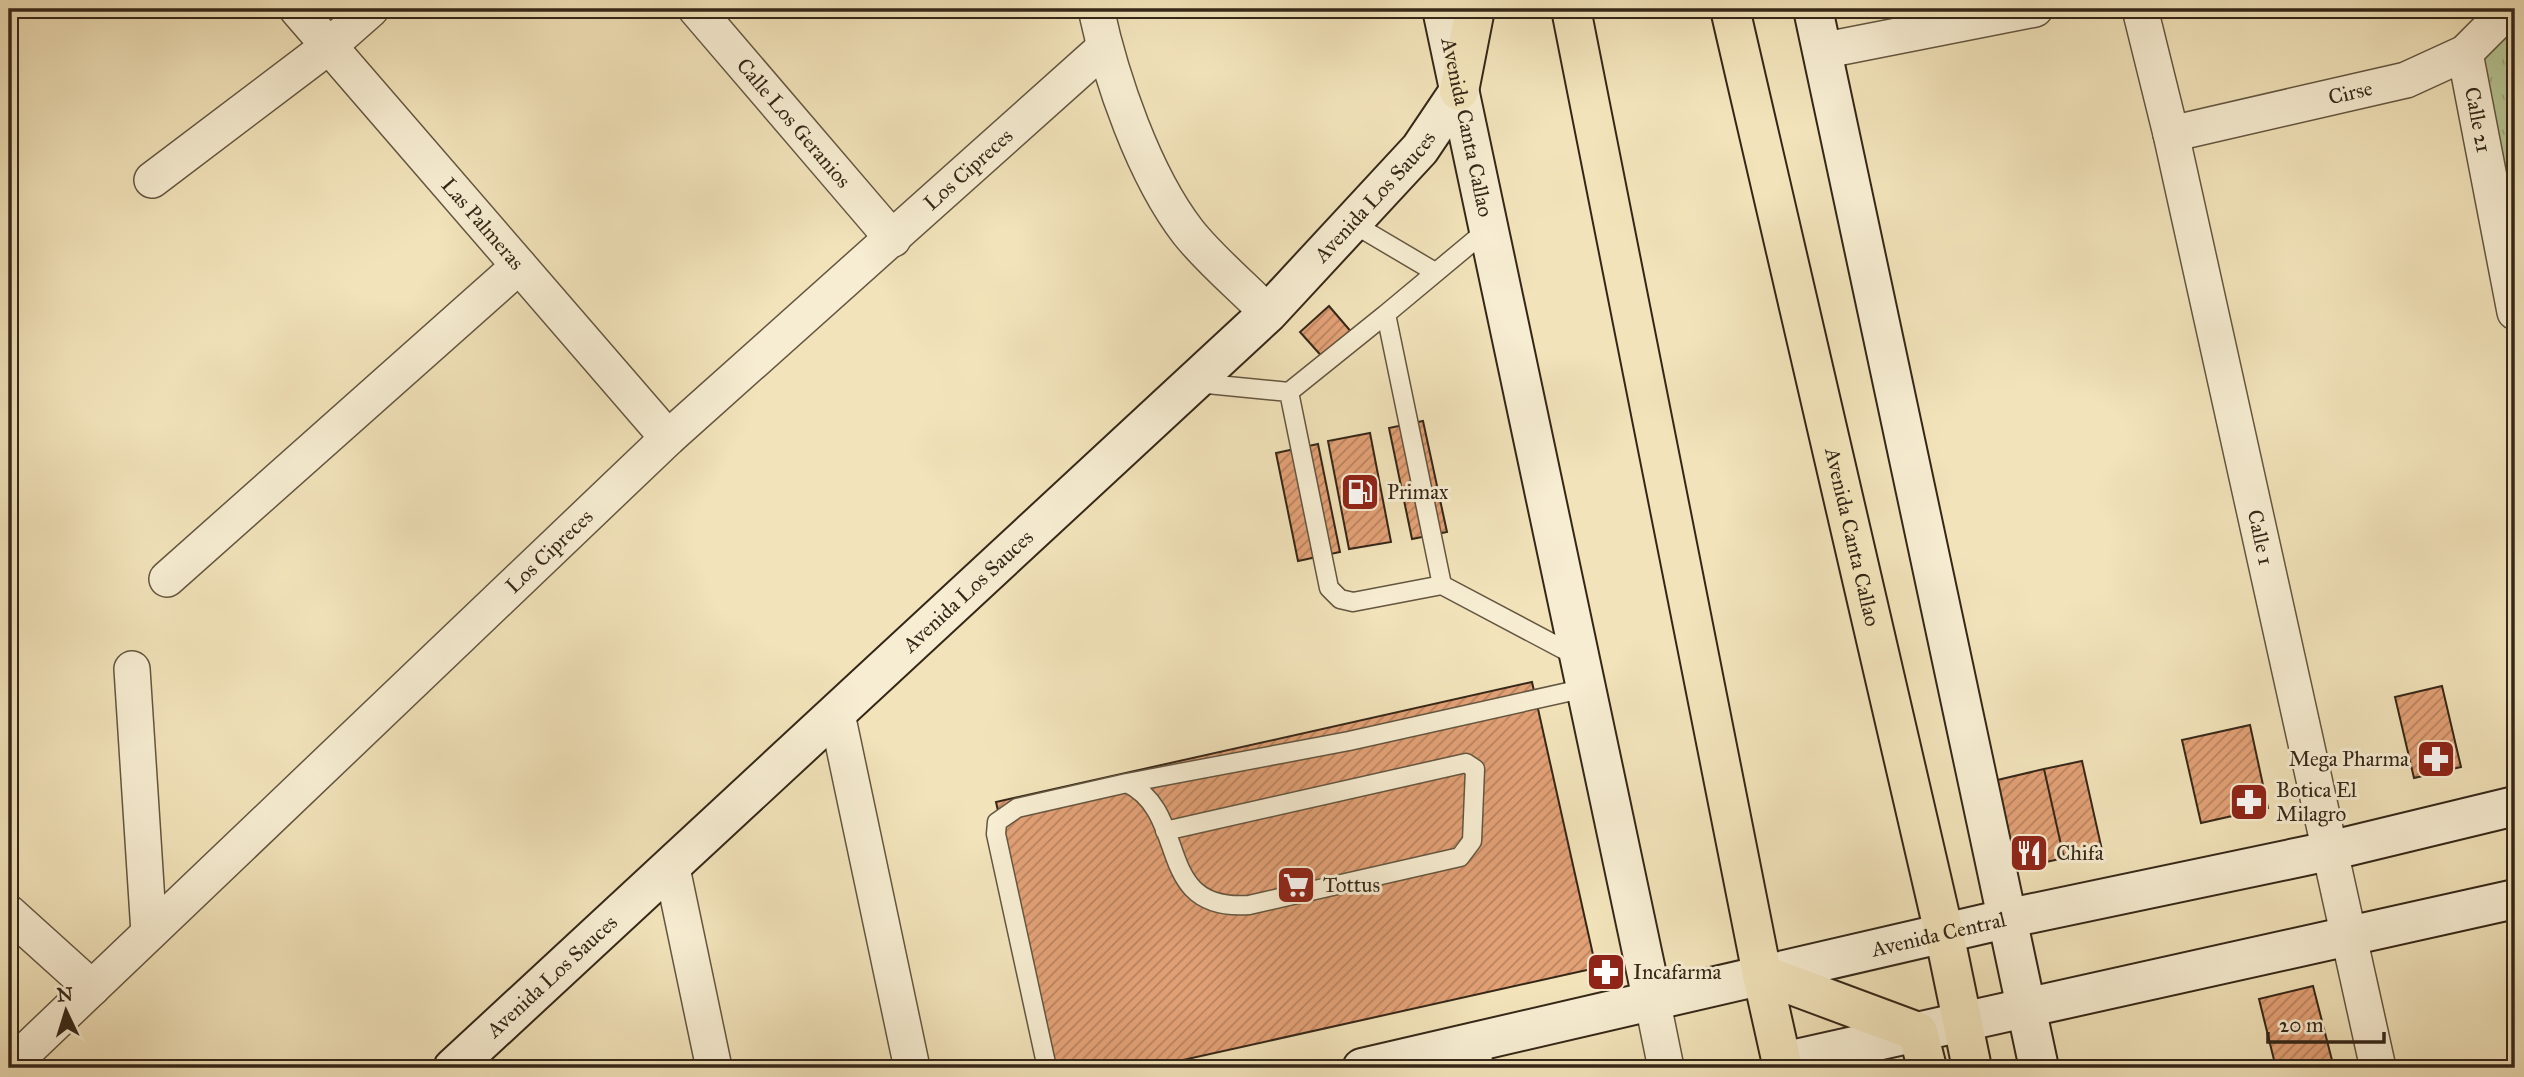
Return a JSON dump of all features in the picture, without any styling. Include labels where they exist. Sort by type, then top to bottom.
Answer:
[{"type":"main road","points":[[1459,91],[1475,9]]},
{"type":"main road","points":[[1571,9],[1762,974],[1783,1065]]},
{"type":"main road","name":"Avenida Canta Callao","points":[[1730,9],[1944,933],[1972,1068]]},
{"type":"main road","points":[[1762,974],[1923,1050]]},
{"type":"street","name":"Las Palmeras","points":[[297,9],[668,438]]},
{"type":"street","points":[[152,180],[329,46],[371,9]]},
{"type":"street","name":"Calle Los Geranios","points":[[696,9],[893,239]]},
{"type":"street","points":[[1096,9],[1104,48],[1153,176],[1189,232],[1268,313]]},
{"type":"street","name":"Avenida Canta Callao","points":[[1442,9],[1666,1068]]},
{"type":"street","points":[[1813,9],[2005,919],[2039,1068]]},
{"type":"street","points":[[1821,51],[2035,9]]},
{"type":"street","name":"Calle 1","points":[[2140,9],[2171,134],[2378,1068]]},
{"type":"street","name":"Cirse","points":[[2171,134],[2406,80],[2465,53],[2509,9]]},
{"type":"street","name":"Los Cipreces","points":[[9,1067],[668,438],[1104,48]]},
{"type":"street","name":"Calle 21","points":[[2465,53],[2515,312]]},
{"type":"street","name":"Avenida Los Sauces","points":[[453,1068],[1268,313],[1420,149],[1459,91]]},
{"type":"street","points":[[167,579],[519,266]]},
{"type":"street","points":[[132,669],[149,933]]},
{"type":"street","points":[[837,714],[912,1068]]},
{"type":"street","name":"Avenida Central","points":[[1362,1068],[1473,1056],[1652,999],[2005,919],[2329,851],[2515,806]]},
{"type":"street","points":[[671,868],[713,1068]]},
{"type":"street","points":[[1783,1065],[1923,1050],[1963,1022],[2515,899]]},
{"type":"street","points":[[9,913],[92,988]]},
{"type":"lane","points":[[1352,223],[1435,272]]},
{"type":"lane","points":[[1194,382],[1289,392],[1488,229]]},
{"type":"lane","points":[[1386,314],[1443,585]]},
{"type":"lane","points":[[1289,392],[1329,588],[1340,599],[1353,603],[1443,585],[1582,673]]},
{"type":"lane","points":[[1047,1068],[996,834],[997,822],[1017,808],[1127,783],[1349,741],[1582,673]]},
{"type":"lane","points":[[1127,783],[1143,791],[1152,801],[1165,831],[1191,890],[1206,901],[1225,907],[1248,905],[1460,857],[1472,841],[1475,769],[1466,763],[1165,831]]},
{"type":"green space","points":[[2515,23],[2515,215],[2482,56]]},
{"type":"building","points":[[1863,9],[1903,9],[1874,17]]},
{"type":"building","points":[[1329,306],[1353,334],[1325,360],[1300,332]]},
{"type":"building","name":"Primax","points":[[1423,421],[1447,532],[1412,539],[1389,428]]},
{"type":"building","name":"Primax","points":[[1370,433],[1391,542],[1349,549],[1328,441]]},
{"type":"building","name":"Primax","points":[[1318,444],[1340,552],[1298,561],[1276,453]]},
{"type":"building","name":"Tottus","points":[[1532,682],[1596,968],[1147,1068],[1056,1068],[996,802]]},
{"type":"building","points":[[2442,686],[2461,767],[2414,778],[2395,697]]},
{"type":"building","points":[[2250,725],[2268,808],[2201,823],[2182,740]]},
{"type":"building","points":[[2082,761],[2102,850],[2064,858],[2044,769]]},
{"type":"building","points":[[2044,769],[2064,858],[2028,866],[2016,862],[2009,852],[1993,781]]},
{"type":"building","points":[[2313,986],[2334,1068],[2276,1068],[2259,999]]},
{"type":"place","name":"Primax","points":[[1360,492]]},
{"type":"place","name":"Mega Pharma","points":[[2436,759]]},
{"type":"place","name":"Botica El Milagro","points":[[2249,802]]},
{"type":"place","name":"Chifa","points":[[2029,853]]},
{"type":"place","name":"Tottus","points":[[1296,885]]},
{"type":"place","name":"Incafarma","points":[[1606,972]]}]
